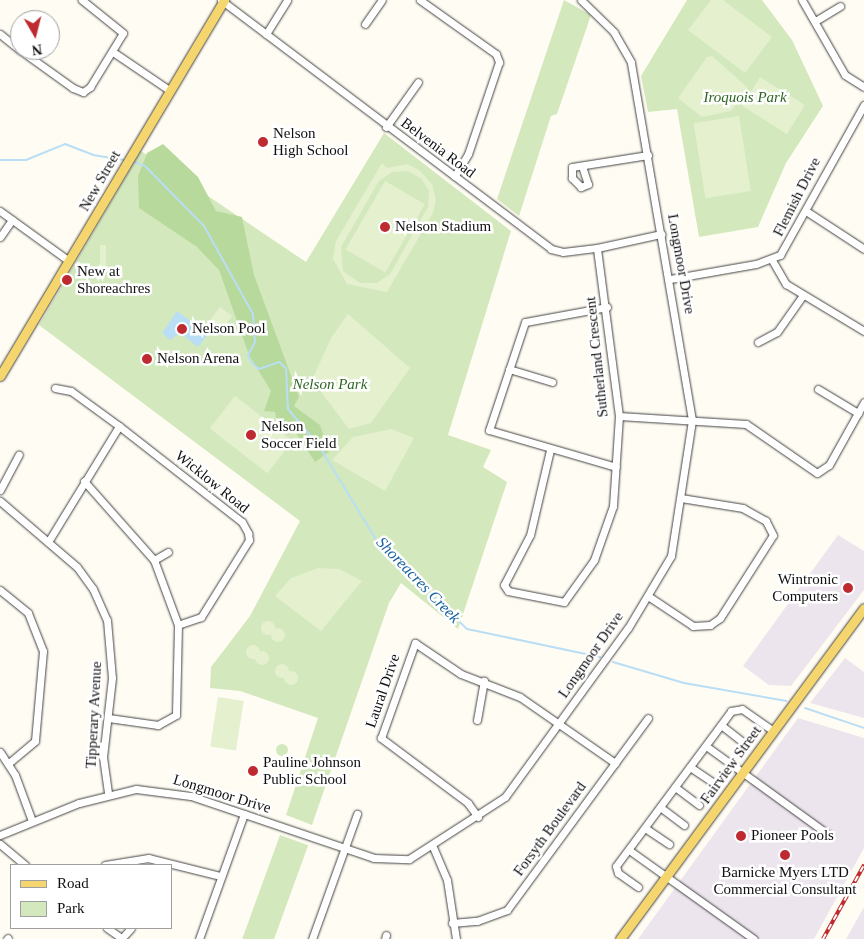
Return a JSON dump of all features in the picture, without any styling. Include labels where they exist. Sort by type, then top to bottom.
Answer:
[{"type":"main road","name":"New Street","points":[[0,376],[222,1]]},
{"type":"main road","name":"Fairview Street","points":[[620,939],[864,608]]},
{"type":"street","points":[[35,60],[83,92],[113,52],[123,33],[82,0]]},
{"type":"street","points":[[266,34],[287,0]]},
{"type":"street","points":[[365,24],[382,0]]},
{"type":"street","points":[[420,0],[496,54],[499,62],[468,154],[454,176]]},
{"type":"street","name":"Longmoor Drive","points":[[0,836],[32,821],[108,793],[167,791],[244,814],[345,849],[388,860],[409,859],[432,847],[506,797],[560,725],[648,596],[671,556],[692,420],[670,279],[627,49],[581,0]]},
{"type":"street","points":[[802,0],[817,20],[845,75],[864,88]]},
{"type":"street","name":"Belvenia Road","points":[[222,1],[551,249],[563,252],[598,248],[662,234]]},
{"type":"street","points":[[817,20],[840,6]]},
{"type":"street","points":[[0,34],[10,42]]},
{"type":"street","points":[[113,52],[170,90]]},
{"type":"street","points":[[386,126],[418,82]]},
{"type":"street","name":"Flemish Drive","points":[[772,260],[789,245],[864,105]]},
{"type":"street","points":[[582,166],[648,155]]},
{"type":"street","points":[[0,211],[69,261]]},
{"type":"street","points":[[806,211],[864,249]]},
{"type":"street","points":[[0,237],[12,220]]},
{"type":"street","name":"Sutherland Crescent","points":[[550,450],[530,534],[504,585],[508,591],[548,602],[569,599],[594,560],[608,527],[616,467],[619,416],[607,307],[598,248]]},
{"type":"street","points":[[670,279],[772,260],[786,284],[864,331]]},
{"type":"street","points":[[758,342],[777,332],[803,295]]},
{"type":"street","points":[[607,307],[525,322],[489,430],[550,450],[616,467]]},
{"type":"street","points":[[509,369],[552,382]]},
{"type":"street","name":"Wicklow Road","points":[[55,388],[71,391],[119,426],[242,522],[248,533],[249,540],[202,617],[178,625]]},
{"type":"street","points":[[818,390],[858,413]]},
{"type":"street","points":[[619,416],[746,424],[817,473],[829,465],[864,402]]},
{"type":"street","points":[[48,542],[119,426]]},
{"type":"street","points":[[0,490],[19,455]]},
{"type":"street","points":[[84,481],[154,560],[178,625],[176,715],[158,725],[108,718]]},
{"type":"street","points":[[648,596],[693,626],[710,625],[720,618],[773,535],[766,520],[743,508],[681,498]]},
{"type":"street","name":"Tipperary Avenue","points":[[0,501],[48,542],[93,588],[107,620],[112,678],[103,758],[108,793]]},
{"type":"street","points":[[154,560],[168,552]]},
{"type":"street","points":[[0,590],[28,613],[43,651],[35,741],[9,763]]},
{"type":"street","name":"Laural Drive","points":[[478,817],[468,803],[381,738],[415,642],[436,661],[520,696],[615,763]]},
{"type":"street","points":[[476,720],[484,681]]},
{"type":"street","points":[[638,887],[616,869],[660,806],[734,708],[739,708],[773,731]]},
{"type":"street","name":"Forsyth Boulevard","points":[[452,923],[477,921],[507,910],[648,718]]},
{"type":"street","points":[[721,725],[744,742]]},
{"type":"street","points":[[706,746],[829,835]]},
{"type":"street","points":[[0,752],[9,763],[32,821]]},
{"type":"street","points":[[690,767],[714,783]]},
{"type":"street","points":[[675,787],[698,805]]},
{"type":"street","points":[[660,806],[684,825]]},
{"type":"street","points":[[199,939],[220,876],[244,814]]},
{"type":"street","points":[[312,939],[356,814]]},
{"type":"street","points":[[645,828],[669,844]]},
{"type":"street","points":[[0,844],[24,864]]},
{"type":"street","points":[[432,847],[447,880],[452,923],[456,939]]},
{"type":"street","points":[[629,850],[667,874],[754,939]]},
{"type":"street","points":[[111,864],[148,858],[220,876]]},
{"type":"street","points":[[108,929],[122,939],[130,929]]},
{"type":"shaded area","points":[[838,535],[864,551],[864,590],[791,686],[769,685],[743,666]]},
{"type":"shaded area","points":[[845,658],[864,672],[864,718],[810,703]]},
{"type":"shaded area","points":[[798,718],[864,738],[864,848],[814,939],[638,939]]},
{"type":"shaded area","points":[[864,907],[864,939],[846,939]]},
{"type":"green space","points":[[564,0],[591,15],[557,114],[551,116],[519,216],[497,199]]},
{"type":"green space","name":"Iroquois Park","points":[[687,0],[762,0],[792,40],[823,106],[786,163],[758,227],[699,237],[677,109],[648,112],[641,76]]},
{"type":"green space","points":[[711,0],[723,0],[772,37],[745,73],[688,30]]},
{"type":"green space","points":[[712,56],[748,88],[731,111],[702,117],[678,98],[707,57]]},
{"type":"green space","points":[[760,77],[805,105],[787,134],[742,106]]},
{"type":"green space","points":[[739,116],[751,191],[705,198],[694,123]]},
{"type":"green space","name":"Nelson Park","points":[[384,133],[511,231],[448,435],[491,450],[483,467],[507,482],[458,629],[401,583],[389,603],[312,825],[286,815],[318,718],[240,691],[210,688],[211,667],[250,616],[300,521],[39,325],[141,151],[306,262]]},
{"type":"green space","points":[[163,144],[198,177],[216,211],[242,217],[254,275],[299,397],[294,406],[320,425],[329,452],[315,462],[294,430],[277,422],[275,412],[264,411],[271,391],[249,355],[219,270],[197,247],[139,208],[138,176],[147,153]]},
{"type":"green space","points":[[382,163],[387,168],[407,164],[419,170],[432,184],[436,200],[433,213],[387,292],[347,284],[333,259],[336,241]],"holes":[[[408,171],[422,179],[429,191],[428,207],[390,274],[377,283],[360,283],[343,271],[341,247],[379,181],[392,172]]]},
{"type":"green space","name":"Nelson Stadium","points":[[385,181],[425,204],[385,272],[346,249]]},
{"type":"green space","points":[[100,245],[106,245],[106,273],[100,273]]},
{"type":"green space","points":[[220,307],[232,316],[216,337],[204,328]]},
{"type":"green space","points":[[348,314],[410,368],[371,423],[349,429],[312,380],[331,338]]},
{"type":"green space","name":"Nelson Soccer Field","points":[[235,396],[293,441],[267,473],[210,428]]},
{"type":"green space","points":[[391,429],[414,438],[385,491],[332,460],[353,437]]},
{"type":"green space","points":[[318,568],[339,569],[362,581],[321,631],[275,596],[291,578]]},
{"type":"green space","points":[[265,621],[271,621],[275,628],[271,635],[265,635],[261,631],[261,625]]},
{"type":"green space","points":[[275,628],[281,628],[285,635],[281,642],[275,642],[271,638],[271,632]]},
{"type":"green space","points":[[250,645],[256,645],[260,652],[256,659],[250,659],[246,655],[246,649]]},
{"type":"green space","points":[[259,651],[265,651],[269,658],[265,665],[259,665],[255,661],[255,655]]},
{"type":"green space","points":[[279,664],[285,664],[289,671],[285,678],[279,678],[275,674],[275,668]]},
{"type":"green space","points":[[288,671],[294,671],[298,678],[294,685],[288,685],[284,681],[284,675]]},
{"type":"green space","points":[[218,697],[244,701],[236,750],[210,746]]},
{"type":"green space","points":[[280,744],[284,744],[288,750],[284,756],[280,756],[276,752],[276,748]]},
{"type":"green space","points":[[280,835],[308,845],[274,939],[242,938]]},
{"type":"water","name":"Nelson Pool","points":[[177,311],[208,334],[198,347],[180,333],[170,340],[162,333]]},
{"type":"waterway","name":"Shoreacres Creek","points":[[0,160],[26,160],[65,144],[93,155],[126,160]]},
{"type":"waterway","name":"Shoreacres Creek","points":[[131,161],[145,166],[204,226],[253,314],[255,342],[248,355],[252,363],[259,369],[279,362],[286,368],[288,409],[319,446],[377,541],[467,629],[600,657]]},
{"type":"waterway","name":"Shoreacres Creek","points":[[613,662],[684,683],[786,701]]},
{"type":"waterway","name":"Shoreacres Creek","points":[[805,708],[864,728]]},
{"type":"railway","points":[[823,939],[864,865]]},
{"type":"place","name":"Nelson High School","points":[[263,142]]},
{"type":"place","name":"Nelson Stadium","points":[[385,227]]},
{"type":"place","name":"New at Shoreachres","points":[[67,280]]},
{"type":"place","name":"Nelson Pool","points":[[182,329]]},
{"type":"place","name":"Nelson Arena","points":[[147,359]]},
{"type":"place","name":"Nelson Soccer Field","points":[[251,435]]},
{"type":"place","name":"Wintronic Computers","points":[[848,588]]},
{"type":"place","name":"Pauline Johnson Public School","points":[[253,771]]},
{"type":"place","name":"Pioneer Pools","points":[[741,836]]},
{"type":"place","name":"Barnicke Myers LTD Commercial Consultant","points":[[785,855]]}]
